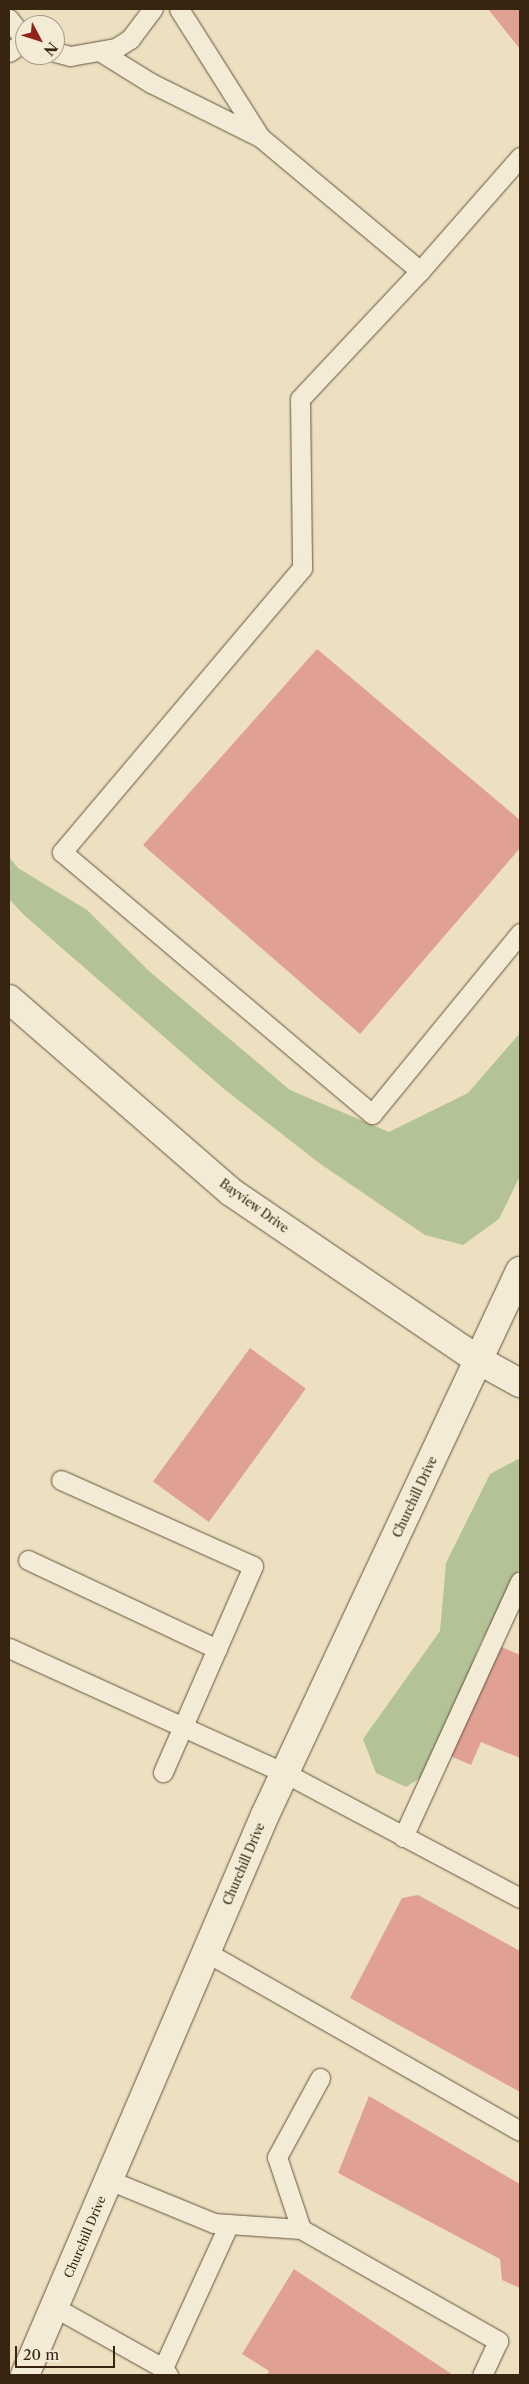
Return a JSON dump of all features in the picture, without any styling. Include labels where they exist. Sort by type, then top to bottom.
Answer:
[{"type":"street","name":"Bayview Drive","points":[[9,999],[231,1192],[480,1361],[520,1383]]},
{"type":"street","name":"Churchill Drive","points":[[25,2375],[284,1774],[480,1361],[520,1272]]},
{"type":"lane","points":[[65,55],[70,56],[101,52],[130,39],[153,9]]},
{"type":"lane","points":[[179,9],[260,137]]},
{"type":"lane","points":[[101,52],[151,83],[260,137],[420,271]]},
{"type":"lane","points":[[520,157],[420,271],[300,398],[302,568],[62,852],[372,1114],[520,933]]},
{"type":"lane","points":[[61,1480],[253,1566],[163,1772]]},
{"type":"lane","points":[[28,1560],[217,1648]]},
{"type":"lane","points":[[403,1837],[520,1581]]},
{"type":"lane","points":[[9,1648],[284,1774],[520,1898]]},
{"type":"lane","points":[[206,1952],[520,2131]]},
{"type":"lane","points":[[301,2229],[278,2157],[320,2078]]},
{"type":"lane","points":[[109,2180],[214,2223],[301,2229],[498,2341],[482,2375]]},
{"type":"lane","points":[[54,2308],[165,2371],[229,2224]]},
{"type":"green space","points":[[9,857],[18,868],[87,910],[149,971],[290,1090],[389,1132],[468,1093],[520,1033],[520,1176],[499,1219],[463,1245],[425,1235],[319,1163],[224,1089],[25,916],[9,899]]},
{"type":"green space","points":[[520,1458],[520,1567],[478,1648],[433,1770],[406,1787],[376,1773],[363,1739],[440,1631],[446,1563],[490,1474]]},
{"type":"building","points":[[488,9],[520,9],[520,49]]},
{"type":"building","points":[[317,649],[520,820],[520,848],[360,1034],[143,845]]},
{"type":"building","points":[[250,1348],[306,1389],[209,1522],[153,1481]]},
{"type":"building","points":[[495,1644],[520,1655],[520,1758],[481,1742],[471,1765],[448,1755]]},
{"type":"building","points":[[418,1895],[520,1951],[520,2092],[350,1998],[402,1898]]},
{"type":"building","points":[[369,2096],[520,2184],[520,2288],[502,2280],[500,2259],[338,2173]]},
{"type":"building","points":[[294,2269],[453,2375],[267,2375],[269,2371],[242,2354]]}]
